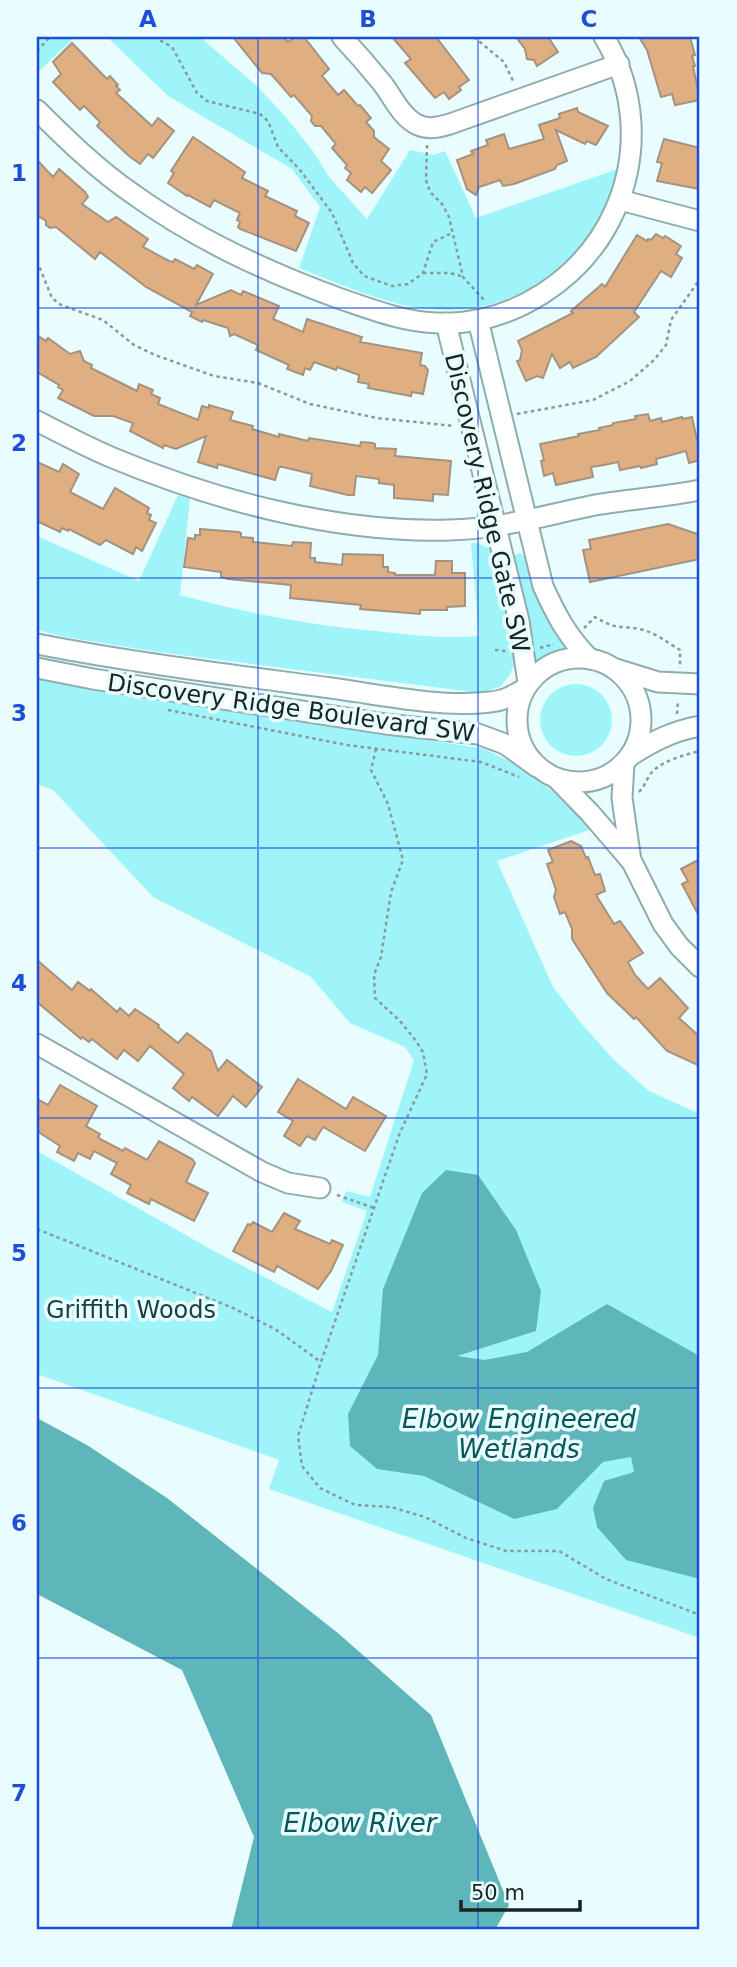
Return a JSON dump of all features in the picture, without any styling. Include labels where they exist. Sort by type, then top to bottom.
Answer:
[{"type":"street","points":[[342,37],[405,114],[418,125],[427,128],[450,124],[619,64]]},
{"type":"street","points":[[37,110],[131,194],[170,220],[224,250],[286,278],[390,316],[469,321],[534,300],[556,285],[573,271],[600,239],[620,200],[630,159],[632,135],[627,90],[619,64],[604,37]]},
{"type":"street","points":[[620,200],[700,221]]},
{"type":"street","name":"Discovery Ridge Gate SW","points":[[469,321],[543,586],[556,615],[571,638],[590,659]]},
{"type":"street","name":"Discovery Ridge Gate SW","points":[[469,321],[496,527],[519,621],[526,686]]},
{"type":"street","points":[[37,421],[112,458],[178,483],[249,504],[331,521],[447,530],[496,527],[628,499],[700,490]]},
{"type":"street","name":"Discovery Ridge Boulevard SW","points":[[37,643],[150,663],[409,699],[465,704],[506,700],[526,686]]},
{"type":"street","points":[[700,684],[658,682],[590,659],[562,660],[543,669],[526,686],[517,709],[517,730],[529,772],[567,781],[592,781],[604,777],[656,739],[678,730],[700,726]]},
{"type":"street","points":[[612,667],[632,688],[641,716],[636,744],[626,760],[622,798],[632,862]]},
{"type":"street","name":"Discovery Ridge Boulevard SW","points":[[37,668],[375,722],[478,734],[505,744],[529,772]]},
{"type":"street","points":[[555,778],[590,813],[632,862],[663,924],[679,946],[700,967]]},
{"type":"street","points":[[37,1044],[262,1172],[288,1183],[320,1188]]},
{"type":"path","points":[[37,51],[50,37]]},
{"type":"path","points":[[154,37],[172,47],[197,93],[207,101],[260,114],[268,121],[278,147],[300,170],[332,213],[353,263],[364,276],[400,286],[414,281],[423,273],[433,242],[452,233]]},
{"type":"path","points":[[474,37],[504,62],[520,99]]},
{"type":"path","points":[[427,128],[426,180],[430,192],[442,204],[463,277],[484,301],[469,321]]},
{"type":"path","points":[[37,261],[52,298],[61,305],[103,320],[134,345],[155,355],[214,376],[258,383],[310,404],[377,418],[454,426]]},
{"type":"path","points":[[423,273],[450,273],[463,277]]},
{"type":"path","points":[[517,414],[593,400],[630,381],[654,360],[666,345],[671,320],[700,279]]},
{"type":"path","points":[[495,650],[523,650],[563,643],[595,617],[611,626],[639,629],[653,634],[680,650],[681,660]]},
{"type":"path","points":[[677,718],[679,693]]},
{"type":"path","points":[[166,709],[376,749],[481,762],[529,772]]},
{"type":"path","points":[[376,749],[371,770],[388,804],[403,860],[391,892],[381,957],[373,986],[375,998],[400,1021],[423,1052],[428,1074],[399,1135],[321,1362],[298,1436],[302,1466],[320,1488],[355,1505],[391,1507],[425,1517],[466,1538],[506,1551],[559,1551],[606,1579],[700,1615]]},
{"type":"path","points":[[635,797],[657,768],[681,755],[700,751]]},
{"type":"path","points":[[320,1188],[374,1208]]},
{"type":"path","points":[[37,1229],[233,1308],[275,1329],[321,1362]]},
{"type":"green space","points":[[37,37],[75,37],[37,73]]},
{"type":"green space","points":[[107,37],[200,37],[257,86],[285,116],[313,151],[329,177],[367,219],[410,150],[434,155],[445,151],[476,218],[618,169],[607,201],[591,231],[571,256],[546,278],[519,294],[488,305],[455,310],[420,308],[390,302],[299,268],[320,207],[292,169],[168,96]]},
{"type":"green space","points":[[178,495],[190,499],[180,595],[278,618],[415,635],[479,636],[471,543],[491,549],[515,641],[515,663],[509,676],[500,687],[480,693],[158,652],[37,630],[37,536],[139,581]]},
{"type":"green space","points":[[520,553],[525,557],[536,596],[546,618],[568,652],[536,663],[528,617],[512,561],[515,555]]},
{"type":"green space","name":"Griffith Woods","points":[[37,679],[187,705],[481,748],[512,763],[541,782],[568,804],[592,829],[497,861],[553,987],[582,1024],[614,1060],[649,1091],[700,1114],[700,1638],[269,1489],[279,1460],[37,1374],[37,1151],[214,1251],[332,1312],[367,1211],[342,1202],[346,1191],[370,1197],[414,1060],[405,1047],[350,1023],[311,977],[153,897],[53,790],[37,784]]},
{"type":"green space","points":[[576,684],[596,690],[606,700],[612,720],[606,740],[596,750],[576,756],[556,750],[546,740],[540,720],[546,700],[556,690]]},
{"type":"water","name":"Elbow Engineered Wetlands","points":[[446,1170],[478,1175],[516,1230],[541,1291],[536,1331],[457,1356],[485,1360],[527,1352],[607,1304],[696,1354],[700,1360],[700,1579],[626,1560],[597,1527],[593,1508],[604,1481],[634,1472],[631,1457],[603,1462],[557,1509],[514,1519],[424,1476],[377,1469],[350,1446],[348,1414],[378,1355],[383,1289],[422,1193]]},
{"type":"water","name":"Elbow River","points":[[37,1418],[87,1445],[167,1498],[339,1634],[431,1715],[509,1905],[495,1930],[231,1930],[254,1837],[182,1670],[37,1594]]},
{"type":"building","points":[[233,37],[283,37],[288,42],[295,37],[304,37],[329,69],[322,76],[338,95],[344,90],[360,105],[371,118],[366,122],[374,131],[374,137],[389,149],[381,161],[391,170],[372,193],[365,187],[361,192],[347,180],[351,173],[332,148],[336,144],[321,126],[315,126],[311,121],[312,116],[294,95],[291,97],[271,74],[262,73]]},
{"type":"building","points":[[392,37],[436,37],[469,80],[449,99],[444,92],[435,98],[405,63],[411,59]]},
{"type":"building","points":[[516,37],[548,37],[558,52],[537,66],[534,60],[527,59],[525,49]]},
{"type":"building","points":[[639,37],[690,37],[695,55],[692,56],[693,66],[700,100],[675,105],[672,94],[661,97],[647,50]]},
{"type":"building","points":[[72,43],[107,79],[110,76],[120,90],[116,93],[152,126],[158,118],[174,131],[153,158],[148,154],[140,164],[129,156],[97,126],[100,122],[84,106],[80,110],[53,82],[61,74],[53,62]]},
{"type":"building","points":[[577,108],[578,112],[608,126],[596,145],[587,141],[585,144],[556,130],[567,161],[557,165],[555,169],[514,184],[503,186],[500,180],[479,187],[476,195],[467,189],[457,160],[488,145],[486,140],[504,134],[509,149],[544,139],[539,125],[560,118],[559,114]]},
{"type":"building","points":[[193,137],[245,172],[242,178],[268,191],[265,196],[297,211],[295,216],[309,223],[296,251],[240,229],[240,222],[237,220],[240,213],[214,200],[210,207],[168,183],[174,173],[171,171]]},
{"type":"building","points":[[664,139],[700,148],[699,189],[657,181],[662,163],[657,162]]},
{"type":"building","points":[[37,160],[53,177],[59,169],[85,192],[88,197],[82,204],[108,222],[116,217],[148,239],[143,247],[169,261],[173,262],[175,259],[194,269],[197,265],[213,274],[196,305],[231,290],[241,295],[243,291],[279,306],[273,319],[303,332],[307,319],[362,337],[360,342],[422,353],[420,365],[428,370],[423,394],[412,392],[411,396],[368,388],[369,384],[358,382],[359,375],[314,362],[310,370],[305,368],[303,375],[287,369],[289,365],[256,350],[258,345],[234,334],[230,336],[228,328],[203,320],[202,322],[190,316],[192,312],[146,287],[100,252],[95,259],[56,227],[50,228],[46,225],[46,221],[37,215]]},
{"type":"building","points":[[656,234],[681,246],[676,254],[682,258],[671,277],[661,271],[634,312],[639,317],[596,357],[573,368],[570,362],[560,368],[552,354],[543,378],[537,376],[526,381],[517,361],[520,360],[522,350],[518,341],[573,313],[571,311],[602,284],[605,287],[637,235],[647,241]]},
{"type":"building","points":[[37,335],[46,341],[48,338],[70,354],[80,351],[84,361],[92,365],[91,368],[137,391],[139,384],[153,390],[151,394],[160,398],[158,404],[198,420],[202,406],[209,408],[209,405],[233,412],[230,420],[279,437],[279,434],[308,441],[309,438],[360,446],[361,442],[373,443],[375,448],[396,449],[395,456],[451,461],[448,495],[433,494],[433,501],[394,498],[394,485],[379,483],[379,479],[356,476],[354,495],[348,495],[310,486],[312,474],[283,467],[279,467],[275,480],[218,464],[217,468],[198,462],[206,436],[176,449],[164,445],[163,448],[130,431],[133,423],[113,416],[94,416],[58,398],[63,390],[59,385],[37,372]]},
{"type":"building","points":[[648,414],[650,421],[661,418],[662,422],[692,417],[697,440],[700,439],[700,460],[689,463],[686,451],[656,459],[657,464],[641,468],[620,470],[618,462],[591,467],[593,477],[556,485],[553,473],[544,476],[540,444],[579,436],[578,434],[600,430],[599,428],[613,423]]},
{"type":"building","points":[[37,462],[59,472],[63,464],[79,474],[70,492],[103,509],[115,488],[149,508],[149,520],[156,523],[142,551],[136,547],[133,554],[106,540],[100,545],[69,529],[68,531],[62,528],[60,532],[37,521]]},
{"type":"building","points":[[668,524],[700,535],[700,559],[590,582],[583,550],[591,549],[589,540]]},
{"type":"building","points":[[200,529],[238,532],[241,537],[253,538],[253,542],[292,546],[293,542],[311,543],[310,558],[315,558],[315,562],[342,565],[343,554],[383,555],[383,567],[388,567],[388,572],[395,575],[435,575],[436,561],[452,561],[452,573],[465,573],[465,606],[447,607],[447,610],[420,610],[420,614],[360,609],[361,605],[290,598],[291,585],[228,579],[221,577],[221,572],[184,567],[188,538],[195,539],[195,535],[200,535]]},
{"type":"building","points":[[571,841],[581,846],[595,875],[600,874],[605,891],[596,895],[614,924],[620,921],[643,953],[628,962],[635,975],[648,989],[660,978],[688,1008],[679,1018],[700,1037],[700,1066],[667,1051],[636,1017],[634,1019],[607,993],[572,939],[572,929],[565,912],[560,914],[554,897],[556,890],[547,864],[553,862],[548,850]]},
{"type":"building","points":[[700,859],[700,918],[682,884],[688,881],[681,869]]},
{"type":"building","points":[[37,960],[72,990],[78,982],[90,991],[91,989],[117,1012],[120,1008],[129,1016],[135,1009],[159,1025],[158,1027],[178,1043],[187,1033],[211,1051],[218,1071],[227,1060],[262,1087],[246,1107],[233,1096],[218,1116],[192,1097],[189,1101],[173,1088],[184,1074],[150,1046],[138,1061],[124,1050],[117,1059],[92,1039],[89,1042],[82,1037],[81,1039],[37,1002]]},
{"type":"building","points":[[298,1079],[346,1109],[353,1097],[386,1116],[365,1151],[323,1127],[315,1140],[307,1136],[300,1146],[284,1136],[293,1121],[278,1112]]},
{"type":"building","points":[[60,1085],[97,1106],[86,1126],[100,1134],[100,1139],[147,1160],[159,1141],[192,1159],[195,1163],[186,1182],[208,1193],[194,1221],[151,1199],[149,1204],[127,1193],[131,1185],[111,1174],[117,1163],[94,1151],[90,1159],[78,1153],[74,1161],[57,1152],[60,1146],[37,1131],[37,1099],[48,1105]]},
{"type":"building","points":[[284,1213],[300,1221],[295,1229],[330,1244],[332,1240],[343,1245],[331,1271],[318,1289],[277,1266],[274,1272],[233,1251],[248,1224],[253,1222],[272,1232]]}]
